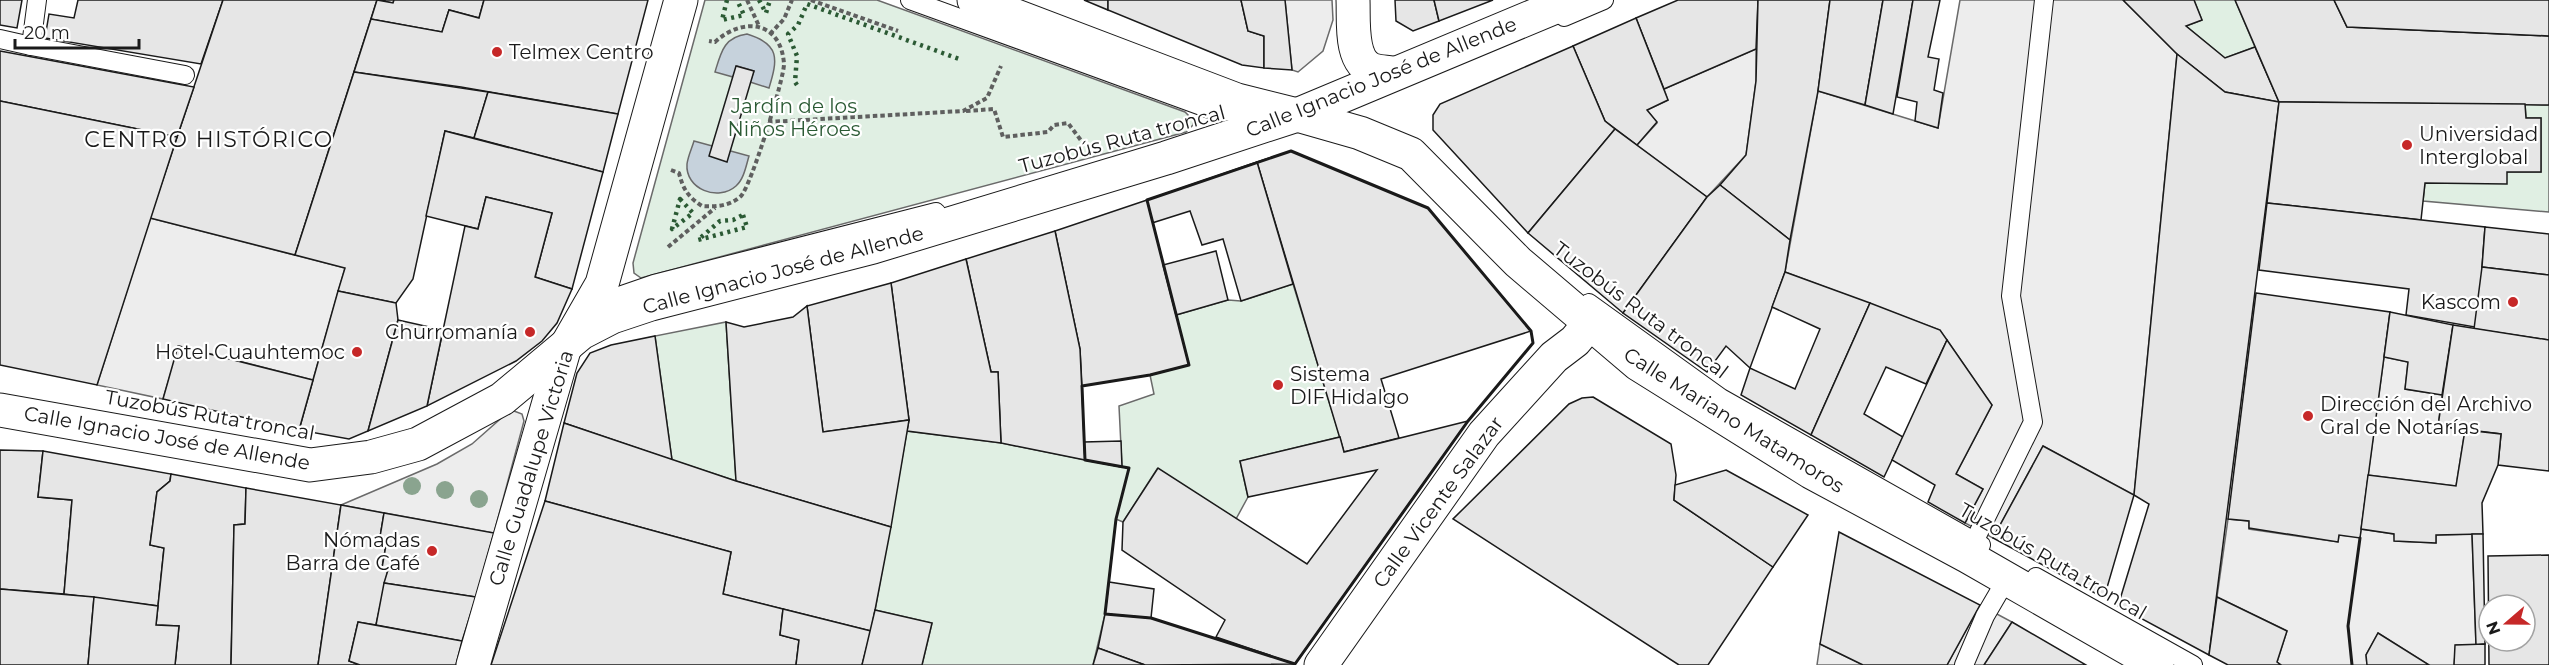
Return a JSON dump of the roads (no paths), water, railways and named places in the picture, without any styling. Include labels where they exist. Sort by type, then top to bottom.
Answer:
[{"type":"street","name":"Calle Guadalupe Victoria","points":[[473,665],[570,340],[602,284],[681,0]]},
{"type":"street","name":"Calle Mariano Matamoros","points":[[974,0],[1237,100],[1297,114],[1411,154],[1518,262],[1638,364],[1811,472],[1970,548],[2006,580],[2157,665]]},
{"type":"street","points":[[1353,0],[1355,42],[1360,59],[1371,70],[1392,73]]},
{"type":"street","name":"Calle Ignacio José de Allende","points":[[0,410],[310,465],[371,456],[418,444],[502,399],[570,340],[612,317],[651,304],[873,247],[997,211],[1297,114],[1572,0]]},
{"type":"street","points":[[1297,114],[1336,82],[1348,65],[1355,42]]},
{"type":"street","name":"Calle Vicente Salazar","points":[[1321,665],[1484,434],[1554,357],[1575,341],[1590,322]]},
{"type":"lane","points":[[31,46],[37,0]]},
{"type":"lane","name":"Tuzobús Ruta troncal","points":[[910,0],[1218,112],[1297,114],[1361,125],[1417,146],[1530,255],[1576,294],[1721,398],[1970,548],[2193,665]]},
{"type":"lane","name":"Tuzobús Ruta troncal","points":[[1297,114],[1361,102],[1604,0]]},
{"type":"lane","points":[[1970,548],[2032,422],[2012,296],[2044,0]]},
{"type":"lane","points":[[0,39],[185,75]]},
{"type":"lane","name":"Tuzobús Ruta troncal","points":[[0,399],[311,458],[371,450],[416,437],[498,394],[570,340]]},
{"type":"lane","points":[[1964,665],[1986,616],[2006,580]]},
{"type":"place","name":"Telmex Centro","points":[[497,52]]},
{"type":"place","name":"Universidad Interglobal","points":[[2407,145]]},
{"type":"place","name":"Kascom","points":[[2513,302]]},
{"type":"place","name":"Churromanía","points":[[530,332]]},
{"type":"place","name":"Hotel Cuauhtemoc","points":[[357,352]]},
{"type":"place","name":"Sistema DIF Hidalgo","points":[[1278,385]]},
{"type":"place","name":"Dirección del Archivo Gral de Notarías","points":[[2308,416]]},
{"type":"place","name":"Nómadas Barra de Café","points":[[432,551]]},
{"type":"district","name":"CENTRO HISTÓRICO","points":[[209,139]]},
{"type":"park label","name":"Jardín de los Niños Héroes","points":[[794,118]]}]
